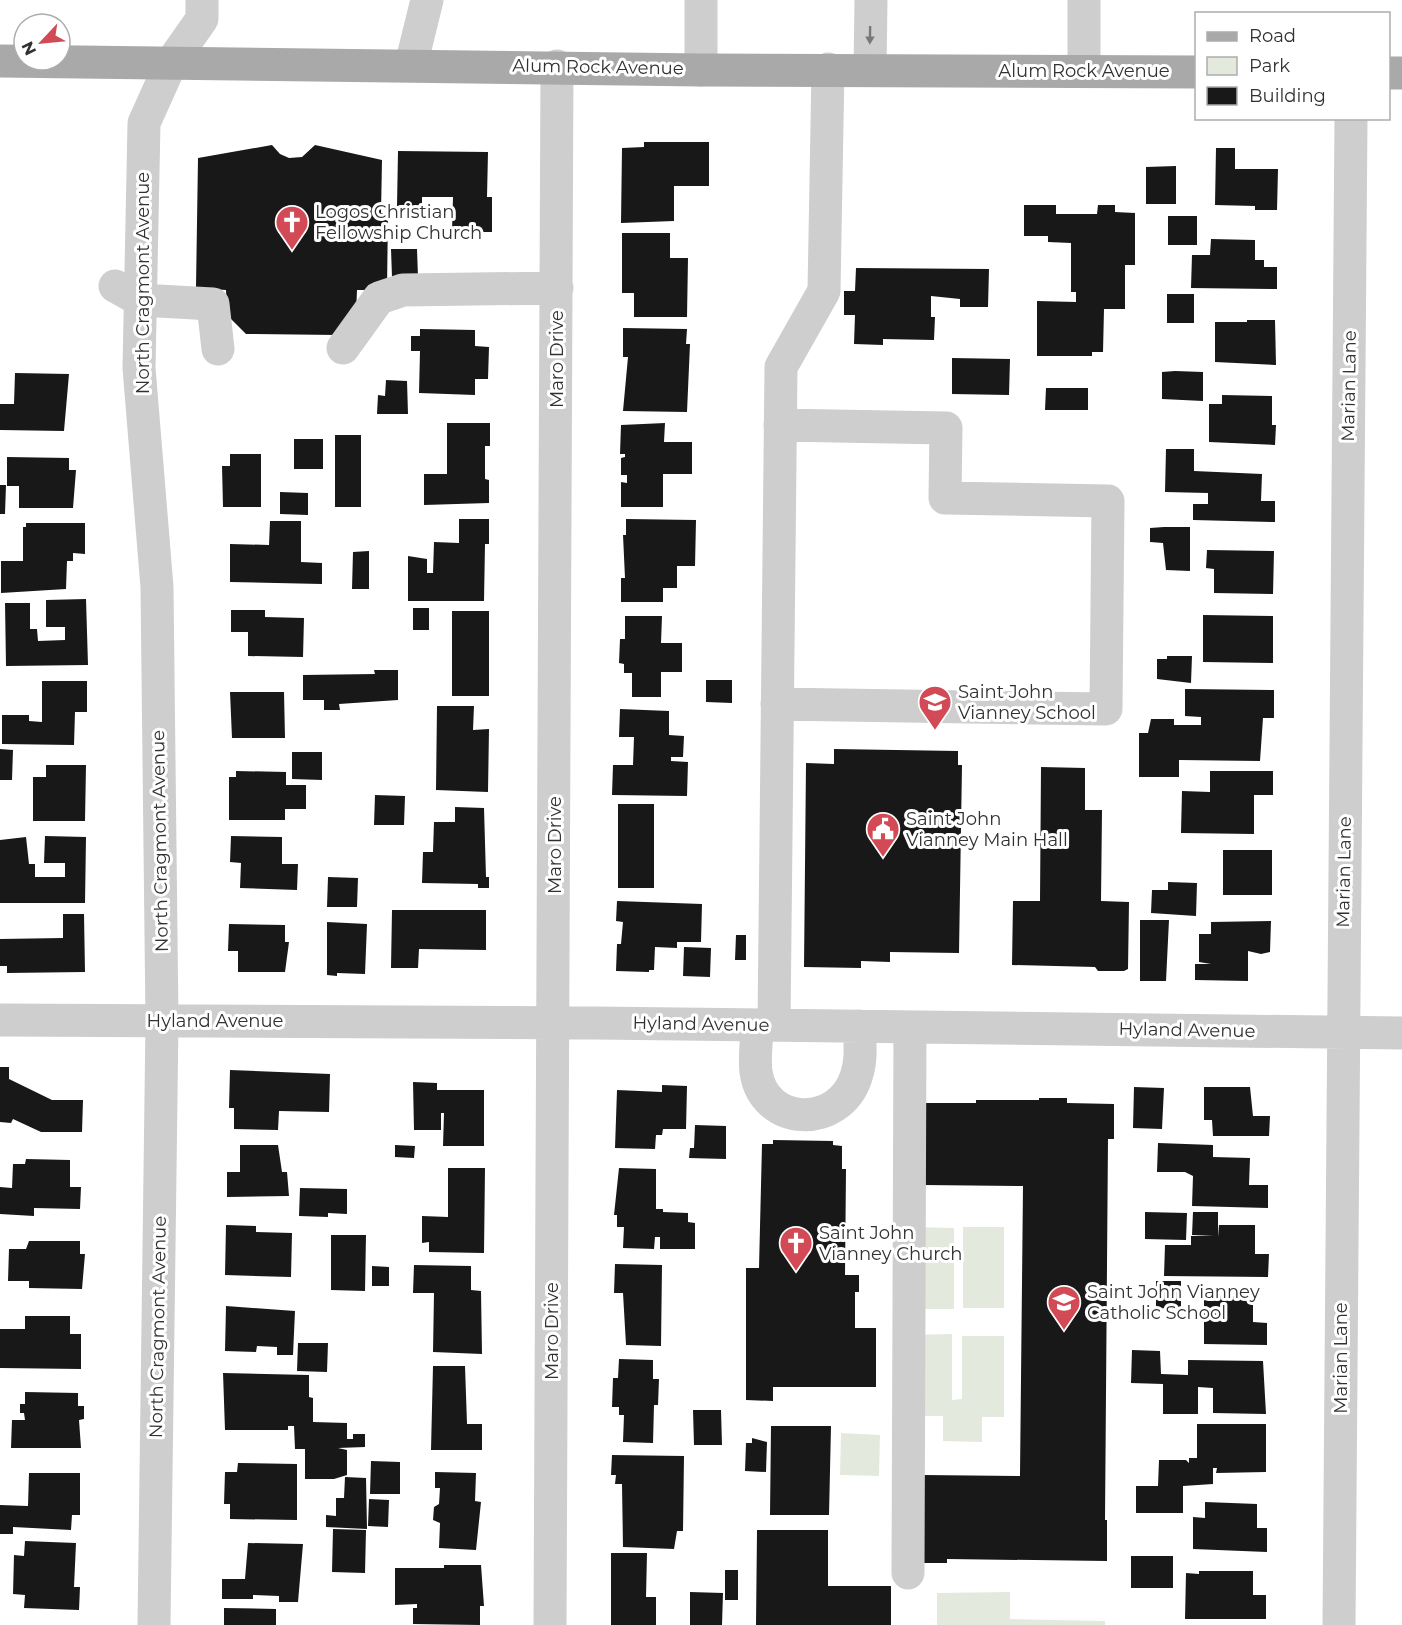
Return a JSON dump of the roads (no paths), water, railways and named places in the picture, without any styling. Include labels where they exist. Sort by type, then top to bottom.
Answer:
[{"type":"main road","name":"Alum Rock Avenue","points":[[0,61],[557,66],[701,70],[1195,72]]},
{"type":"street","name":"North Cragmont Avenue","points":[[154,1625],[162,1021],[158,586],[139,368],[128,293],[144,119],[171,63],[202,19],[202,0]]},
{"type":"street","points":[[411,65],[427,0]]},
{"type":"street","points":[[701,0],[701,70]]},
{"type":"street","points":[[870,70],[871,0]]},
{"type":"street","points":[[1084,0],[1084,70]]},
{"type":"street","name":"Maro Drive","points":[[550,1625],[557,66]]},
{"type":"street","points":[[828,69],[824,291],[781,367],[777,704],[765,1025],[756,1072],[764,1094],[781,1109],[802,1117],[825,1112],[846,1095],[856,1079],[861,1057],[859,1026]]},
{"type":"street","name":"Marian Lane","points":[[1339,1625],[1351,120]]},
{"type":"street","points":[[343,348],[379,298],[403,290],[557,288]]},
{"type":"street","points":[[128,293],[213,304],[218,349]]},
{"type":"street","points":[[777,704],[1106,709],[1108,501],[945,498],[946,428],[780,425]]},
{"type":"street","name":"Hyland Avenue","points":[[0,1020],[1402,1032]]},
{"type":"street","points":[[908,1573],[910,1027]]},
{"type":"place","name":"Logos Christian Fellowship Church","points":[[292,251]]},
{"type":"place","name":"Saint John Vianney School","points":[[935,731]]},
{"type":"place","name":"Saint John Vianney Main Hall","points":[[883,858]]},
{"type":"place","name":"Saint John Vianney Church","points":[[796,1272]]},
{"type":"place","name":"Saint John Vianney Catholic School","points":[[1064,1331]]}]
